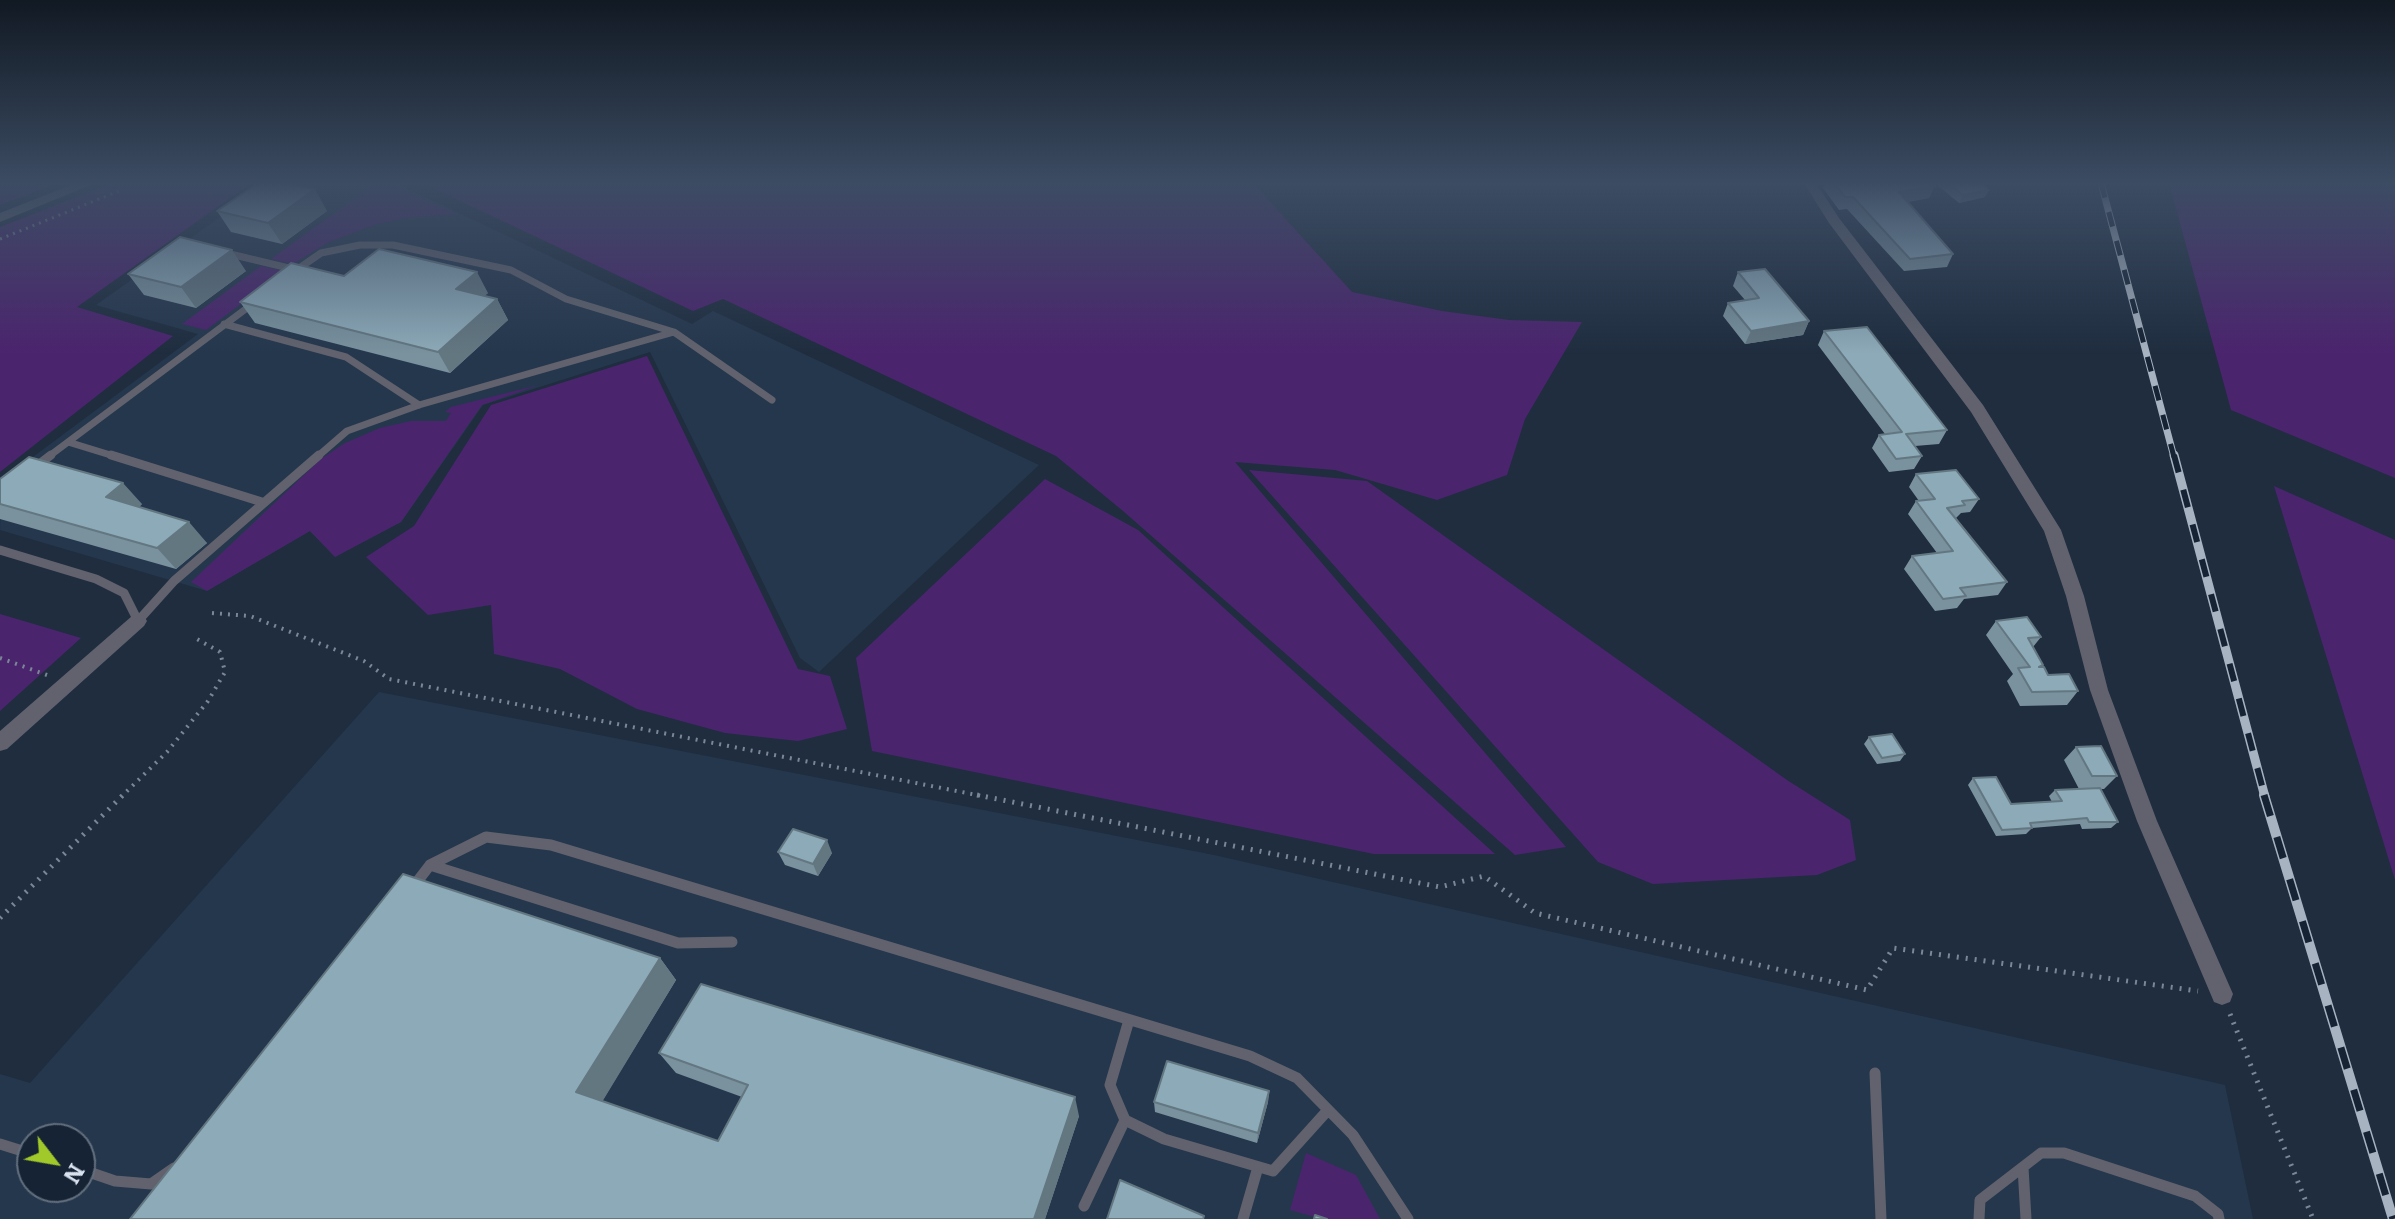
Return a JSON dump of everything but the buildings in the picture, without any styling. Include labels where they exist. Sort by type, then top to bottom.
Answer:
[{"type":"street","points":[[1849,240],[1977,409],[2052,530],[2075,596],[2099,690],[2147,821],[2222,994]]},
{"type":"street","points":[[0,743],[138,621]]},
{"type":"lane","points":[[285,279],[321,253],[360,245],[393,245],[511,270],[566,299],[674,332],[772,400]]},
{"type":"lane","points":[[220,251],[297,270]]},
{"type":"lane","points":[[24,476],[261,297]]},
{"type":"lane","points":[[224,324],[346,357],[419,405]]},
{"type":"lane","points":[[0,550],[96,579],[124,593],[138,621],[174,581],[347,431],[419,405],[674,332]]},
{"type":"lane","points":[[68,442],[262,502]]},
{"type":"lane","points":[[400,902],[430,865],[486,837],[551,845],[1250,1056],[1297,1078],[1353,1135],[1408,1219]]},
{"type":"lane","points":[[430,865],[678,943],[732,942]]},
{"type":"lane","points":[[1129,1020],[1110,1085],[1125,1120],[1164,1139],[1273,1171],[1328,1110]]},
{"type":"lane","points":[[1875,1073],[1881,1219]]},
{"type":"lane","points":[[1084,1206],[1125,1120]]},
{"type":"lane","points":[[1979,1219],[1980,1200],[2041,1153],[2064,1153],[2195,1196],[2218,1214],[2219,1219]]},
{"type":"lane","points":[[96,1174],[115,1181],[151,1184],[186,1167],[179,1184]]},
{"type":"lane","points":[[1243,1219],[1258,1167]]},
{"type":"lane","points":[[2023,1167],[2026,1219]]},
{"type":"path","points":[[212,613],[250,616],[364,661],[389,679],[1440,887],[1484,876],[1535,913],[1867,990],[1893,948],[2222,994],[2313,1219]]},
{"type":"path","points":[[0,918],[167,752],[208,701],[225,672],[220,652],[197,639]]},
{"type":"path","points":[[0,658],[68,682]]},
{"type":"shaded area","points":[[0,240],[171,240],[77,307],[173,336],[0,472]]},
{"type":"shaded area","points":[[188,240],[515,240],[692,324],[713,311],[1039,465],[819,672],[800,658],[650,352],[483,405],[401,522],[335,557],[310,531],[207,591],[0,530],[2,480],[198,334],[96,305]]},
{"type":"shaded area","points":[[297,240],[335,240],[293,264],[271,259]]},
{"type":"shaded area","points":[[542,240],[1305,240],[1352,292],[1442,311],[1509,320],[1582,322],[1525,419],[1507,475],[1437,500],[1335,470],[1235,462],[1566,847],[1515,855],[1123,511],[1056,456],[723,299],[693,311]]},
{"type":"shaded area","points":[[2185,240],[2395,240],[2395,478],[2231,410]]},
{"type":"shaded area","points":[[261,266],[285,271],[206,330],[182,324]]},
{"type":"shaded area","points":[[647,356],[798,669],[830,676],[847,729],[798,741],[725,733],[637,709],[560,669],[494,654],[491,605],[428,615],[366,557],[414,526],[491,405]]},
{"type":"shaded area","points":[[539,385],[482,405],[401,522],[335,557],[310,531],[207,591],[191,582],[321,459],[345,443],[380,428],[411,421],[446,421],[451,413],[445,412],[451,407]]},
{"type":"shaded area","points":[[1249,470],[1367,481],[1787,780],[1850,820],[1856,860],[1817,875],[1653,884],[1598,862]]},
{"type":"shaded area","points":[[1045,479],[1138,530],[1495,854],[1374,854],[872,751],[856,658]]},
{"type":"shaded area","points":[[2274,486],[2395,540],[2395,880]]},
{"type":"shaded area","points":[[0,614],[81,638],[0,711]]},
{"type":"shaded area","points":[[379,692],[1214,855],[2225,1085],[2253,1219],[0,1219],[0,1074],[30,1083]]},
{"type":"shaded area","points":[[1306,1153],[1356,1175],[1380,1219],[1322,1219],[1290,1210]]},
{"type":"railway","points":[[2116,240],[2174,457]]},
{"type":"railway","points":[[2174,455],[2265,797]]},
{"type":"railway","points":[[2264,795],[2393,1219]]}]
